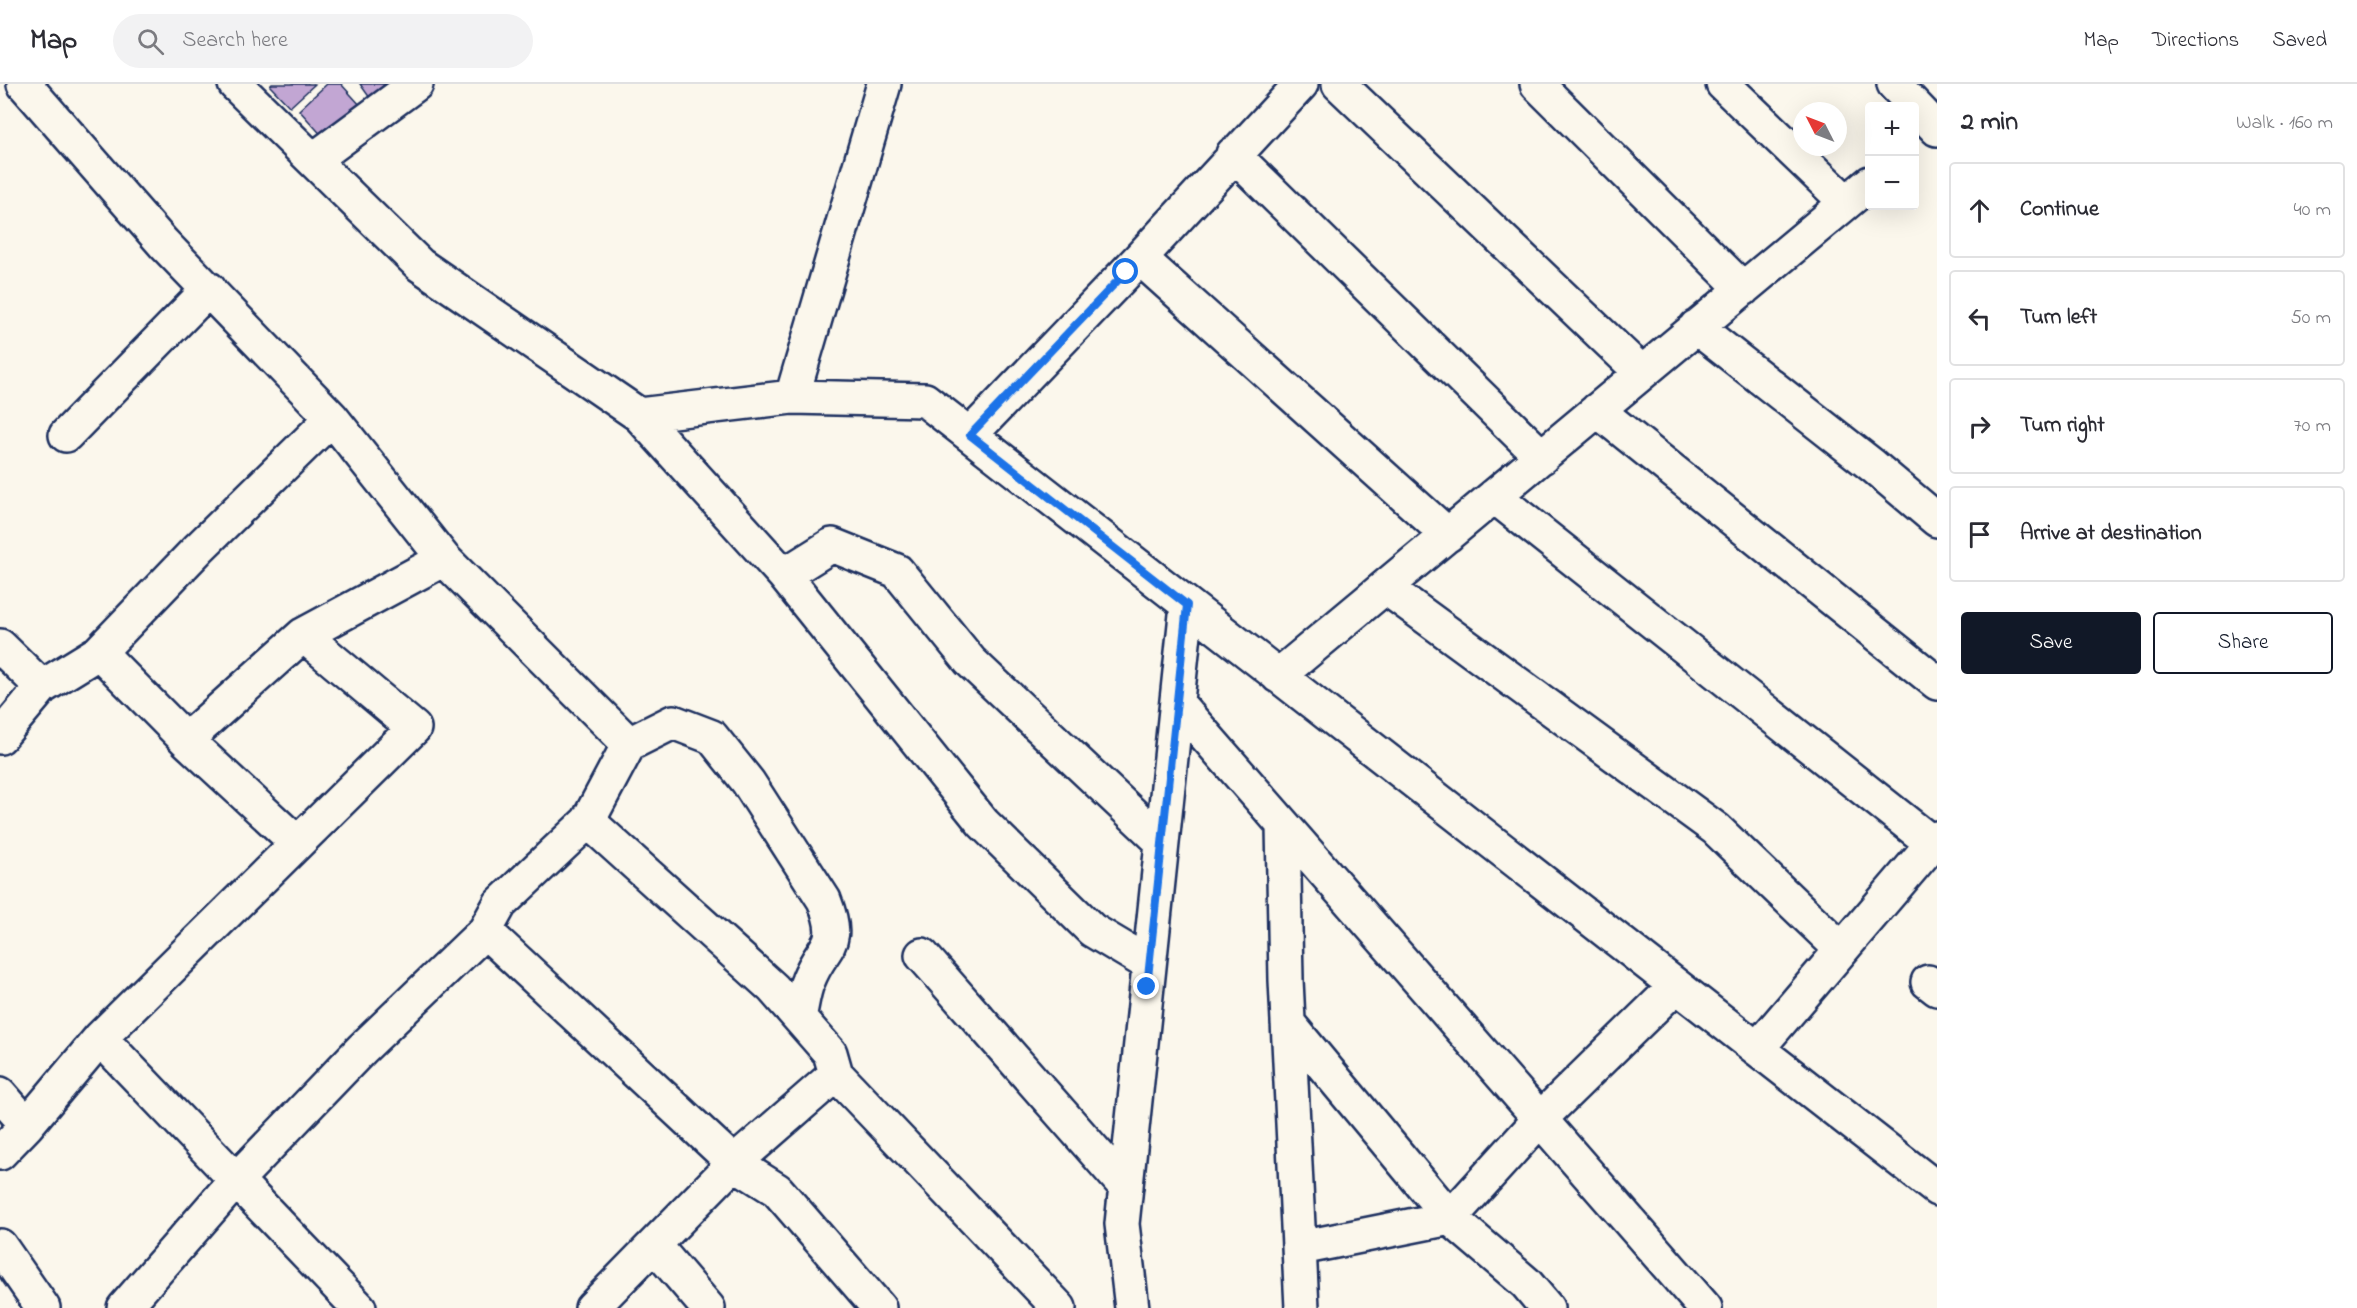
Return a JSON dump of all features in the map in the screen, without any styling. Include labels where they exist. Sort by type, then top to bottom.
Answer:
[{"type":"street","points":[[24,84],[163,243],[332,418],[444,558],[629,744]]},
{"type":"street","points":[[236,84],[420,265],[639,415],[784,574],[983,823],[1092,930],[1149,964]]},
{"type":"street","points":[[313,160],[416,84]]},
{"type":"street","points":[[792,397],[884,84]]},
{"type":"street","points":[[970,435],[1140,258],[1233,154],[1301,84]]},
{"type":"street","points":[[1339,84],[1641,372]]},
{"type":"street","points":[[1537,84],[1743,289]]},
{"type":"street","points":[[1278,676],[1858,193],[1723,84]]},
{"type":"street","points":[[1894,84],[1931,132]]},
{"type":"street","points":[[1233,154],[1542,457]]},
{"type":"street","points":[[1140,258],[1448,535]]},
{"type":"street","points":[[66,435],[208,289]]},
{"type":"street","points":[[1696,327],[1937,520]]},
{"type":"street","points":[[639,415],[792,397],[925,400],[1937,1189]]},
{"type":"street","points":[[1597,410],[1937,683]]},
{"type":"street","points":[[0,737],[42,687],[99,652],[199,548],[332,418]]},
{"type":"street","points":[[1494,496],[1935,840],[1756,1049]]},
{"type":"street","points":[[784,574],[832,545],[897,571],[970,661],[1162,842]]},
{"type":"street","points":[[186,740],[303,635],[444,558]]},
{"type":"street","points":[[1384,587],[1716,829],[1841,949]]},
{"type":"street","points":[[1132,1308],[1122,1224],[1187,605]]},
{"type":"street","points":[[0,1153],[27,1125],[100,1038],[414,728],[303,635]]},
{"type":"street","points":[[0,646],[42,687]]},
{"type":"street","points":[[99,652],[186,740],[297,843]]},
{"type":"street","points":[[1177,703],[1706,1308]]},
{"type":"street","points":[[124,1308],[236,1180],[362,1049],[484,931],[500,904],[588,821],[629,744],[673,722],[712,737],[748,782],[824,900],[832,919],[833,940],[808,980],[799,1017]]},
{"type":"street","points":[[588,821],[773,988],[830,1053],[836,1074],[1059,1308]]},
{"type":"street","points":[[1283,825],[1288,1023],[1302,1308]]},
{"type":"street","points":[[484,931],[734,1163],[777,1190],[879,1308]]},
{"type":"street","points":[[922,955],[1126,1187]]},
{"type":"street","points":[[1300,1248],[1450,1218],[1540,1119],[1676,986]]},
{"type":"street","points":[[1288,1023],[1450,1218],[1526,1283],[1547,1308]]},
{"type":"street","points":[[100,1038],[359,1308]]},
{"type":"street","points":[[592,1308],[734,1163],[836,1074]]},
{"type":"street","points":[[0,1094],[27,1125]]},
{"type":"street","points":[[0,1246],[44,1308]]},
{"type":"street","points":[[655,1246],[708,1308]]},
{"type":"building","points":[[272,84],[315,84],[290,107],[270,86]]},
{"type":"building","points":[[327,84],[341,84],[361,106],[325,139],[299,110]]},
{"type":"building","points":[[360,84],[389,84],[370,98]]},
{"type":"route","points":[[1126,272],[970,435],[1187,605],[1147,987]]}]
